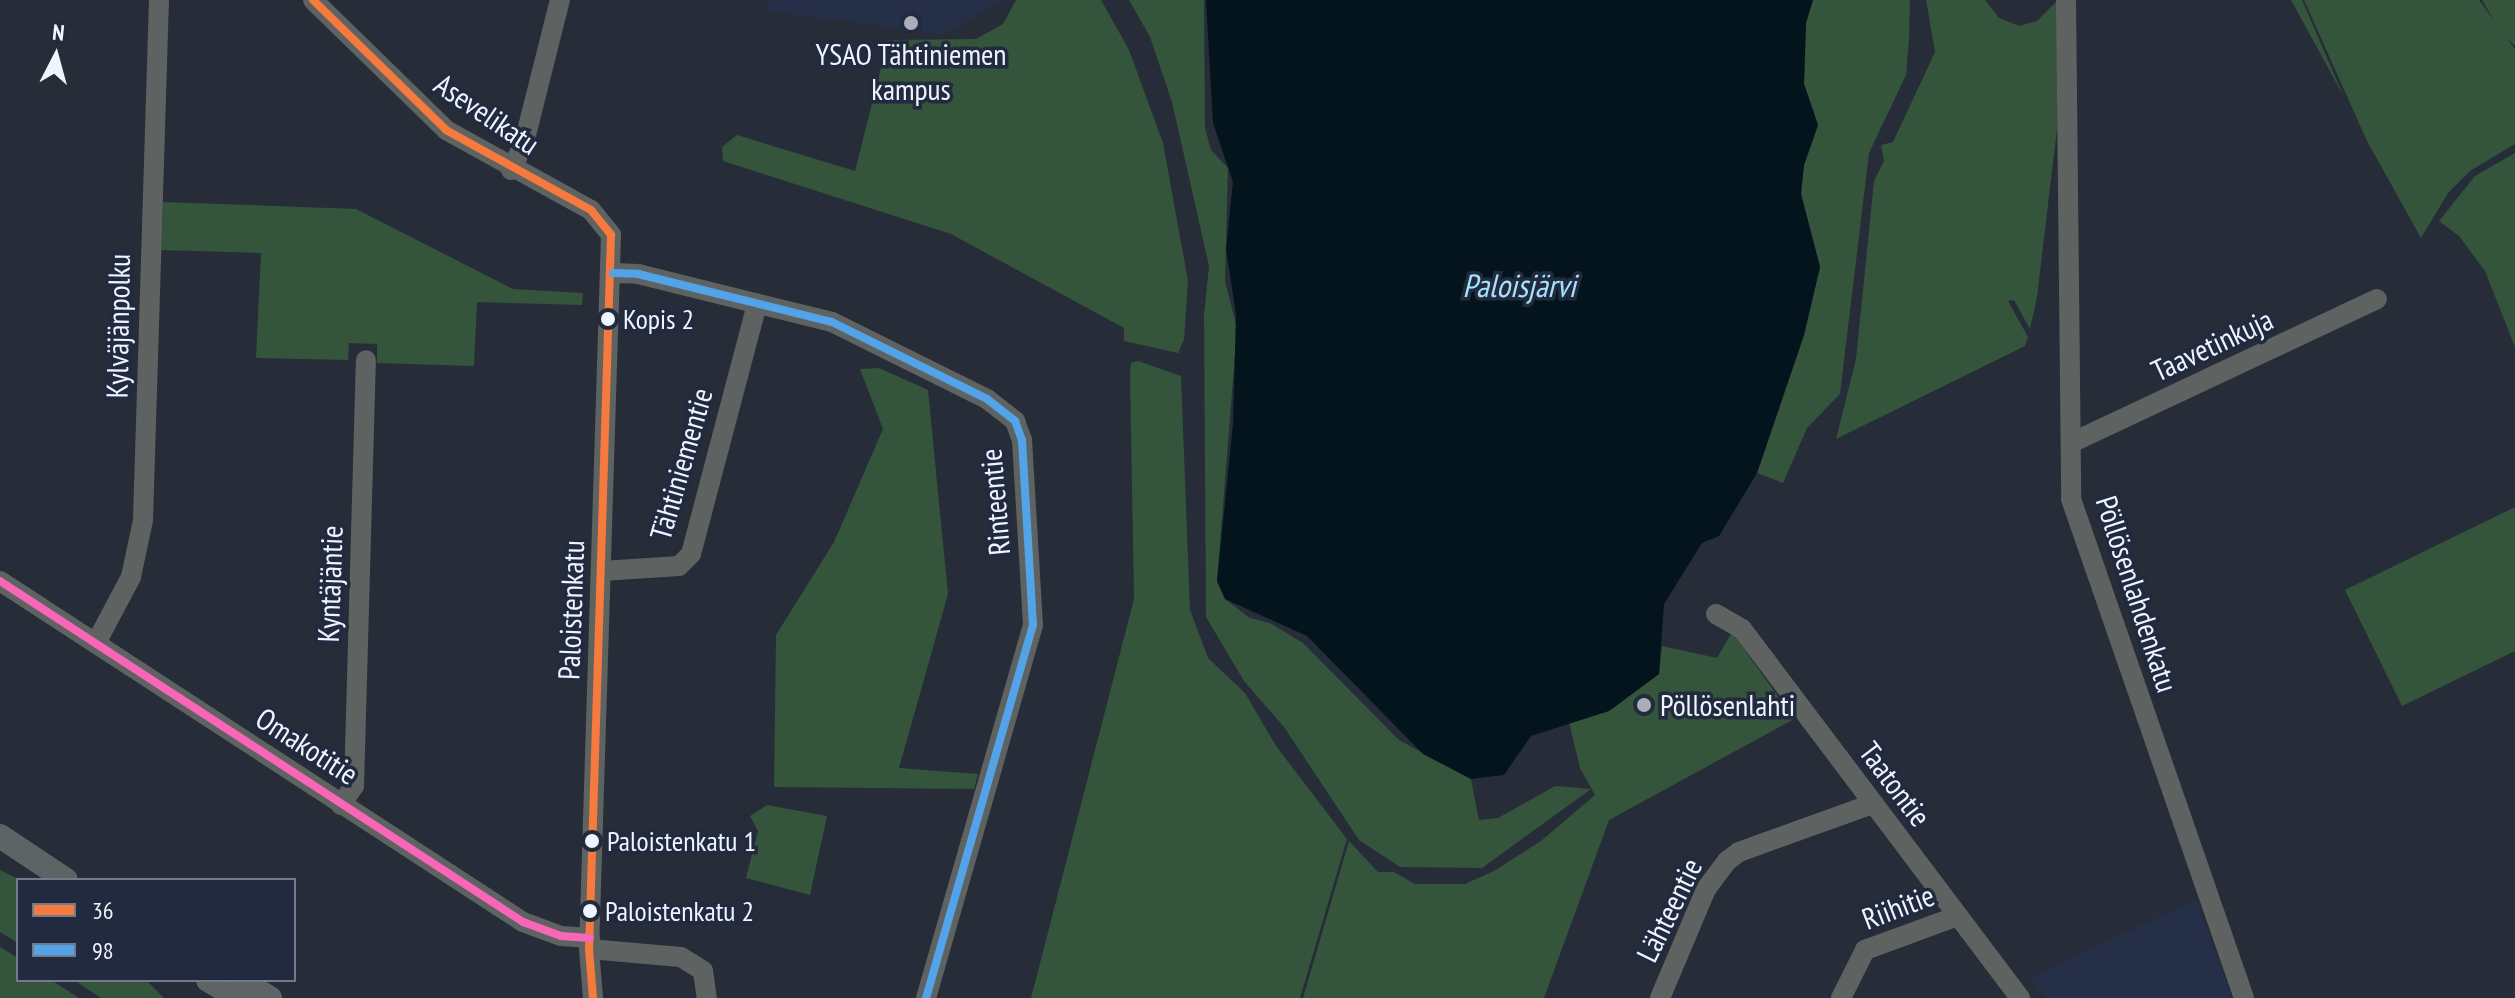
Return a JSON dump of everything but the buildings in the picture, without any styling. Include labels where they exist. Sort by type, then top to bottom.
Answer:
[{"type":"main road","points":[[0,836],[63,878]]},
{"type":"main road","points":[[211,982],[238,998]]},
{"type":"main road","points":[[243,982],[270,998]]},
{"type":"street","name":"Kylväjänpolku","points":[[96,643],[131,577],[141,541],[159,0]]},
{"type":"street","name":"Asevelikatu","points":[[313,0],[446,130],[511,170],[591,210],[608,225]]},
{"type":"street","points":[[511,170],[524,143],[560,0]]},
{"type":"street","name":"Pöllösenlahdenkatu","points":[[2066,0],[2066,348],[2071,499],[2244,998]]},
{"type":"street","name":"Paloistenkatu","points":[[593,998],[590,944],[613,273],[608,225]]},
{"type":"street","name":"Rinteentie","points":[[613,273],[638,274],[832,322],[867,336],[1005,410],[1022,440],[1033,625],[926,998]]},
{"type":"street","name":"Taavetinkuja","points":[[2071,443],[2377,299]]},
{"type":"street","name":"Tähtiniementie","points":[[602,571],[679,566],[691,554],[757,304]]},
{"type":"street","name":"Kyntäjäntie","points":[[341,805],[354,786],[366,360]]},
{"type":"street","name":"Omakotitie","points":[[0,581],[523,922],[590,944],[681,957],[703,971],[707,998]]},
{"type":"street","name":"Taatontie","points":[[1716,614],[1742,629],[2020,998]]},
{"type":"street","name":"Lähteentie","points":[[1660,998],[1706,889],[1727,861],[1739,852],[1872,804]]},
{"type":"street","name":"Riihitie","points":[[1841,998],[1865,950],[1958,916]]},
{"type":"shaded area","name":"YSAO Tähtiniemen kampus","points":[[770,0],[1004,0],[944,34],[767,11]]},
{"type":"shaded area","points":[[2196,899],[2232,998],[2044,998],[2031,978]]},
{"type":"green space","points":[[1016,0],[1101,0],[1129,50],[1163,143],[1188,281],[1184,340],[1178,353],[1124,341],[1124,328],[951,234],[723,161],[722,147],[737,135],[855,171],[888,40],[976,39],[1003,24]]},
{"type":"green space","points":[[1129,0],[1204,0],[1205,128],[1211,150],[1228,168],[1225,281],[1237,329],[1217,581],[1225,599],[1250,618],[1270,623],[1303,643],[1399,740],[1471,779],[1479,820],[1498,818],[1555,786],[1591,789],[1482,868],[1400,867],[1359,840],[1284,727],[1244,681],[1206,617],[1204,315],[1209,266],[1172,102],[1150,37]]},
{"type":"green space","points":[[1813,0],[1910,0],[1909,39],[1906,75],[1869,153],[1840,394],[1807,428],[1783,483],[1757,473],[1804,335],[1820,267],[1801,194],[1804,165],[1818,125],[1804,84],[1806,23]]},
{"type":"green space","points":[[1926,0],[1985,0],[1999,18],[2019,26],[2037,21],[2058,0],[2057,129],[2037,297],[2030,329],[2014,300],[2008,301],[2028,337],[2025,346],[1836,439],[1856,359],[1874,181],[1884,161],[1881,145],[1893,142],[1935,52]]},
{"type":"green space","points":[[2291,0],[2302,0],[2343,95]]},
{"type":"green space","points":[[2304,0],[2479,0],[2515,49],[2515,144],[2470,171],[2448,193],[2421,238],[2367,141]]},
{"type":"green space","points":[[2482,0],[2515,0],[2515,46],[2500,31]]},
{"type":"green space","points":[[2515,153],[2515,347],[2485,271],[2459,236],[2439,221],[2475,176]]},
{"type":"green space","points":[[163,202],[356,209],[513,289],[583,293],[582,305],[477,302],[474,366],[377,363],[377,344],[349,343],[348,360],[256,358],[261,253],[161,250]]},
{"type":"green space","points":[[1138,361],[1181,376],[1190,610],[1208,658],[1245,693],[1276,746],[1347,839],[1300,998],[1031,998],[1134,599],[1130,375],[1131,363]]},
{"type":"green space","points":[[879,368],[928,390],[948,594],[899,768],[978,774],[974,789],[774,787],[776,635],[834,542],[883,429],[860,369]]},
{"type":"green space","points":[[2515,507],[2515,651],[2402,706],[2345,590]]},
{"type":"green space","points":[[1732,632],[1794,719],[1609,820],[1544,998],[1303,998],[1349,841],[1378,872],[1394,872],[1415,884],[1465,884],[1494,871],[1541,841],[1595,795],[1580,768],[1569,722],[1609,711],[1659,674],[1662,646],[1717,658]]},
{"type":"green space","points":[[767,805],[827,816],[810,895],[746,878],[758,831],[750,816]]},
{"type":"green space","points":[[0,870],[16,878],[16,942],[0,932]]},
{"type":"green space","points":[[0,947],[16,957],[16,982],[54,982],[79,998],[0,998]]},
{"type":"green space","points":[[77,982],[148,982],[164,998],[101,998]]},
{"type":"water","name":"Paloisjärvi","points":[[1206,0],[1813,0],[1806,23],[1804,84],[1818,125],[1804,165],[1801,194],[1820,267],[1804,335],[1757,473],[1719,536],[1702,543],[1664,604],[1659,674],[1609,711],[1531,736],[1504,775],[1471,779],[1423,754],[1307,636],[1225,599],[1217,581],[1233,424],[1236,315],[1226,249],[1233,182],[1213,123]]},
{"type":"transit line","name":"36","points":[[313,0],[446,130],[591,210],[611,235],[589,949],[593,998]]},
{"type":"transit line","name":"98","points":[[613,273],[638,274],[832,322],[987,399],[1015,421],[1022,440],[1033,625],[926,998]]},
{"type":"transit line","points":[[0,581],[523,922],[561,936],[590,938]]},
{"type":"place","name":"YSAO Tähtiniemen kampus","points":[[911,23]]},
{"type":"place","name":"Kopis 2","points":[[608,319]]},
{"type":"place","name":"Pöllösenlahti","points":[[1644,705]]},
{"type":"place","name":"Paloistenkatu 1","points":[[592,841]]},
{"type":"place","name":"Paloistenkatu 2","points":[[590,911]]}]
